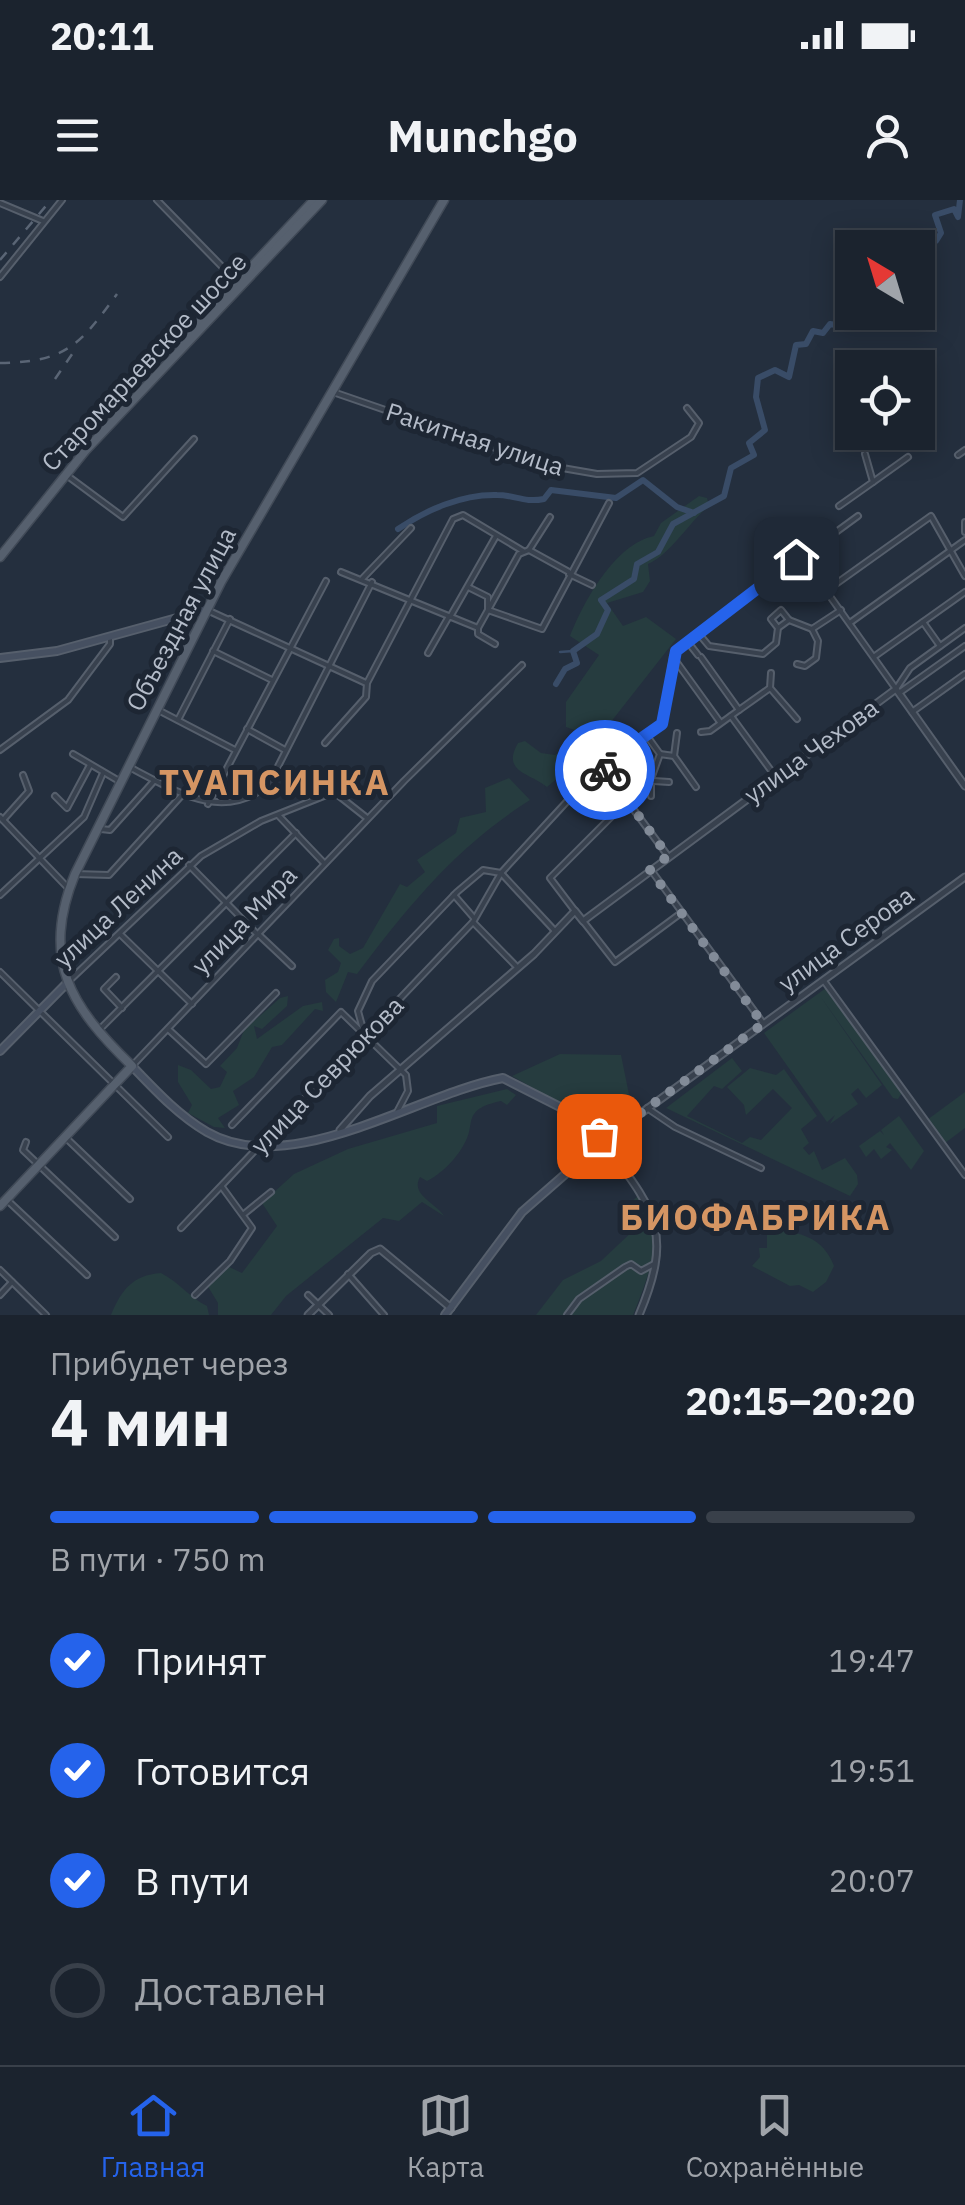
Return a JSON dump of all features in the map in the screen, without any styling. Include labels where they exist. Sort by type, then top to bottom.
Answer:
[{"type":"main road","name":"Старомарьевское шоссе","points":[[0,554],[65,474],[314,200]]},
{"type":"main road","name":"Старомарьевское шоссе","points":[[0,554],[81,448],[322,200]]},
{"type":"main road","name":"Объездная улица","points":[[132,1066],[98,1031],[66,982],[60,934],[69,888],[198,626],[444,200]]},
{"type":"main road","points":[[0,658],[57,651],[207,610]]},
{"type":"main road","points":[[186,616],[198,626]]},
{"type":"main road","name":"улица Ленина","points":[[0,1051],[66,982]]},
{"type":"main road","points":[[132,1066],[176,1111],[207,1132],[257,1147],[300,1143],[502,1078],[570,1112],[602,1141]]},
{"type":"main road","name":"улица Мира","points":[[3,1202],[132,1066]]},
{"type":"main road","name":"улица Серова","points":[[448,1312],[522,1212],[602,1141]]},
{"type":"street","points":[[0,277],[62,200]]},
{"type":"street","points":[[158,200],[239,284]]},
{"type":"street","points":[[0,203],[43,221]]},
{"type":"street","name":"Ракитная улица","points":[[333,392],[545,465],[597,474],[637,473],[691,437],[699,423],[687,408]]},
{"type":"street","points":[[65,474],[122,517],[194,439]]},
{"type":"street","points":[[958,455],[965,450]]},
{"type":"street","points":[[866,454],[873,482]]},
{"type":"street","points":[[839,506],[908,457]]},
{"type":"street","points":[[488,610],[542,629],[609,503]]},
{"type":"street","points":[[325,743],[366,697],[366,684],[410,599],[453,520],[462,514],[592,586]]},
{"type":"street","points":[[501,873],[602,766],[662,724],[673,657],[686,641],[858,516]]},
{"type":"street","points":[[496,644],[478,634],[478,628],[491,600],[550,517]]},
{"type":"street","points":[[826,590],[932,517],[948,552],[965,576]]},
{"type":"street","points":[[965,522],[965,532]]},
{"type":"street","points":[[362,579],[410,528]]},
{"type":"street","points":[[428,652],[496,536]]},
{"type":"street","points":[[850,622],[965,540]]},
{"type":"street","points":[[802,557],[965,786]]},
{"type":"street","points":[[341,572],[478,628]]},
{"type":"street","points":[[208,804],[326,581]]},
{"type":"street","points":[[127,765],[182,795],[208,804],[260,792],[270,784],[372,582]]},
{"type":"street","points":[[468,587],[491,600]]},
{"type":"street","points":[[874,657],[965,592]]},
{"type":"street","points":[[207,610],[291,645],[366,684]]},
{"type":"street","points":[[698,634],[709,646],[763,654],[776,643],[778,628],[771,619],[781,610],[789,620],[806,623],[818,641],[816,658],[805,666],[796,664]]},
{"type":"street","points":[[812,630],[841,610]]},
{"type":"street","points":[[178,720],[230,619]]},
{"type":"street","points":[[778,628],[789,620]]},
{"type":"street","points":[[923,622],[940,646]]},
{"type":"street","name":"улица Чехова","points":[[582,920],[898,691],[910,668],[965,628]]},
{"type":"street","points":[[0,750],[74,694],[110,644],[110,637]]},
{"type":"street","points":[[686,641],[739,710]]},
{"type":"street","points":[[898,691],[965,646]]},
{"type":"street","points":[[213,651],[273,680]]},
{"type":"street","points":[[673,657],[721,723]]},
{"type":"street","name":"улица Мира","points":[[132,1066],[368,819],[522,666]]},
{"type":"street","points":[[771,673],[770,688],[797,719]]},
{"type":"street","points":[[912,712],[965,674]]},
{"type":"street","points":[[701,732],[721,723],[770,688]]},
{"type":"street","points":[[156,709],[236,750]]},
{"type":"street","points":[[731,716],[776,777]]},
{"type":"street","points":[[247,729],[286,750]]},
{"type":"street","points":[[677,732],[674,756],[696,786]]},
{"type":"street","points":[[647,736],[660,754],[674,756]]},
{"type":"street","points":[[73,754],[119,782]]},
{"type":"street","points":[[652,796],[651,781],[660,754]]},
{"type":"street","points":[[55,796],[67,808],[90,766]]},
{"type":"street","points":[[602,766],[668,856]]},
{"type":"street","points":[[0,895],[84,816],[104,773]]},
{"type":"street","points":[[23,774],[30,783],[29,791],[2,819],[69,888]]},
{"type":"street","points":[[97,827],[110,830],[154,780]]},
{"type":"street","points":[[639,780],[670,782]]},
{"type":"street","name":"улица Ленина","points":[[66,982],[189,866],[250,826],[334,792],[368,819]]},
{"type":"street","points":[[75,874],[109,875],[182,795]]},
{"type":"street","points":[[627,802],[550,881],[616,962],[682,913]]},
{"type":"street","points":[[278,815],[325,864]]},
{"type":"street","points":[[98,1031],[296,833]]},
{"type":"street","points":[[189,866],[292,966]]},
{"type":"street","points":[[364,1033],[358,1011],[372,981],[483,870],[501,873],[555,931]]},
{"type":"street","points":[[650,870],[763,1024]]},
{"type":"street","name":"улица Севрюкова","points":[[181,1228],[473,920],[501,873]]},
{"type":"street","name":"улица Серова","points":[[602,1141],[965,877]]},
{"type":"street","points":[[454,895],[516,966]]},
{"type":"street","points":[[340,1130],[402,1068],[575,911]]},
{"type":"street","points":[[120,933],[192,1004]]},
{"type":"street","points":[[0,972],[168,1136]]},
{"type":"street","points":[[116,977],[104,989],[122,1008]]},
{"type":"street","points":[[823,980],[965,1175]]},
{"type":"street","points":[[168,1029],[203,1064],[276,993]]},
{"type":"street","points":[[232,1125],[342,1012],[402,1068],[408,1092],[396,1112]]},
{"type":"street","points":[[647,1108],[675,1127],[762,1168]]},
{"type":"street","points":[[65,1137],[130,1198]]},
{"type":"street","points":[[602,1141],[654,1213],[656,1263],[638,1315]]},
{"type":"street","points":[[26,1142],[22,1148],[115,1237]]},
{"type":"street","points":[[195,1295],[230,1261],[252,1228],[220,1185]]},
{"type":"street","name":"улица Севрюкова","points":[[244,1214],[271,1192]]},
{"type":"street","points":[[3,1202],[87,1275]]},
{"type":"street","points":[[308,1315],[348,1274],[380,1249],[448,1312]]},
{"type":"street","points":[[567,1314],[625,1267],[631,1264],[641,1271],[656,1263]]},
{"type":"street","points":[[0,1270],[46,1315]]},
{"type":"street","points":[[348,1274],[384,1315]]},
{"type":"street","points":[[0,1295],[12,1282]]},
{"type":"street","points":[[308,1295],[329,1315]]},
{"type":"green space","points":[[699,496],[707,498],[709,506],[664,553],[648,564],[650,581],[643,592],[607,603],[623,626],[646,617],[676,639],[585,755],[547,787],[515,766],[514,753],[518,743],[525,741],[541,753],[555,755],[569,746],[583,746],[583,733],[566,727],[566,702],[599,655],[570,636],[584,607],[603,576],[626,550],[654,536],[661,523]]},
{"type":"green space","points":[[509,778],[530,800],[479,837],[435,879],[357,974],[348,972],[336,1002],[326,992],[325,980],[338,972],[341,963],[328,950],[334,939],[339,938],[339,946],[350,954],[363,948],[400,884],[407,887],[425,872],[417,860],[456,833],[460,818],[486,812],[485,788]]},
{"type":"green space","points":[[826,988],[903,1091],[898,1099],[893,1098],[820,996],[882,1085],[866,1098],[858,1088],[851,1094],[858,1104],[830,1124],[835,1115],[827,1122],[764,1033]]},
{"type":"green space","points":[[288,996],[287,1006],[262,1029],[254,1026],[257,1039],[303,1006],[322,1002],[323,1011],[315,1009],[282,1045],[272,1047],[254,1077],[233,1091],[239,1105],[218,1118],[225,1128],[214,1127],[188,1113],[192,1105],[178,1082],[178,1065],[191,1070],[211,1089],[220,1087],[227,1072],[220,1066],[237,1048],[244,1030],[280,998]]},
{"type":"green space","points":[[560,1054],[621,1055],[633,1114],[602,1135],[591,1121],[512,1076]]},
{"type":"green space","points":[[732,1058],[742,1071],[722,1089],[714,1086],[687,1116],[742,1143],[750,1137],[761,1140],[792,1108],[773,1089],[746,1115],[744,1105],[727,1087],[750,1068],[776,1075],[784,1069],[817,1116],[801,1129],[809,1143],[803,1148],[809,1155],[814,1151],[822,1170],[845,1158],[857,1175],[858,1184],[850,1196],[666,1108]]},
{"type":"green space","points":[[507,1089],[516,1095],[507,1105],[501,1101],[474,1113],[467,1138],[447,1166],[427,1181],[420,1177],[421,1194],[444,1216],[422,1202],[399,1221],[383,1218],[286,1296],[271,1315],[218,1315],[218,1303],[207,1285],[227,1266],[242,1273],[277,1226],[262,1203],[294,1174],[348,1149],[437,1123],[437,1106]]},
{"type":"green space","points":[[965,1092],[965,1128],[945,1143],[927,1120]]},
{"type":"green space","points":[[899,1116],[924,1151],[911,1170],[890,1143],[886,1147],[892,1150],[881,1159],[874,1149],[866,1157],[859,1146],[880,1131],[884,1135],[881,1130]]},
{"type":"green space","points":[[638,1196],[647,1210],[653,1240],[649,1270],[633,1315],[536,1315],[563,1280],[601,1261],[635,1229],[629,1204]]},
{"type":"green space","points":[[771,1228],[801,1235],[824,1249],[834,1266],[826,1282],[813,1292],[799,1285],[790,1286],[752,1266],[760,1257],[759,1248],[767,1248],[767,1232]]},
{"type":"green space","points":[[161,1273],[207,1306],[209,1315],[111,1315],[129,1286],[142,1277]]},
{"type":"waterway","points":[[935,241],[941,233],[935,215],[954,209],[958,217],[960,200]]},
{"type":"waterway","points":[[556,684],[565,669],[577,663],[573,651],[597,634],[608,610],[601,600],[634,579],[637,564],[658,552],[673,524],[724,496],[731,468],[754,455],[749,443],[765,430],[756,397],[758,378],[775,370],[789,377],[796,345],[806,344],[813,331],[823,333],[830,324],[835,325]]},
{"type":"waterway","points":[[398,529],[432,510],[471,497],[497,495],[537,500],[544,499],[551,490],[616,498],[643,480],[677,507],[694,513]]},
{"type":"waterway","points":[[560,652],[573,651]]},
{"type":"railway","points":[[0,260],[51,200]]},
{"type":"railway","points":[[0,363],[41,359],[69,347],[117,294]]},
{"type":"railway","points":[[55,379],[77,347]]},
{"type":"way so far","points":[[599,1136],[602,1141],[763,1024],[650,870],[668,856],[605,770]]},
{"type":"district","name":"ТУАПСИНКА","points":[[275,783]]},
{"type":"district","name":"БИОФАБРИКА","points":[[756,1218]]},
{"type":"route","points":[[605,770],[602,766],[662,724],[676,651],[796,559]]}]
